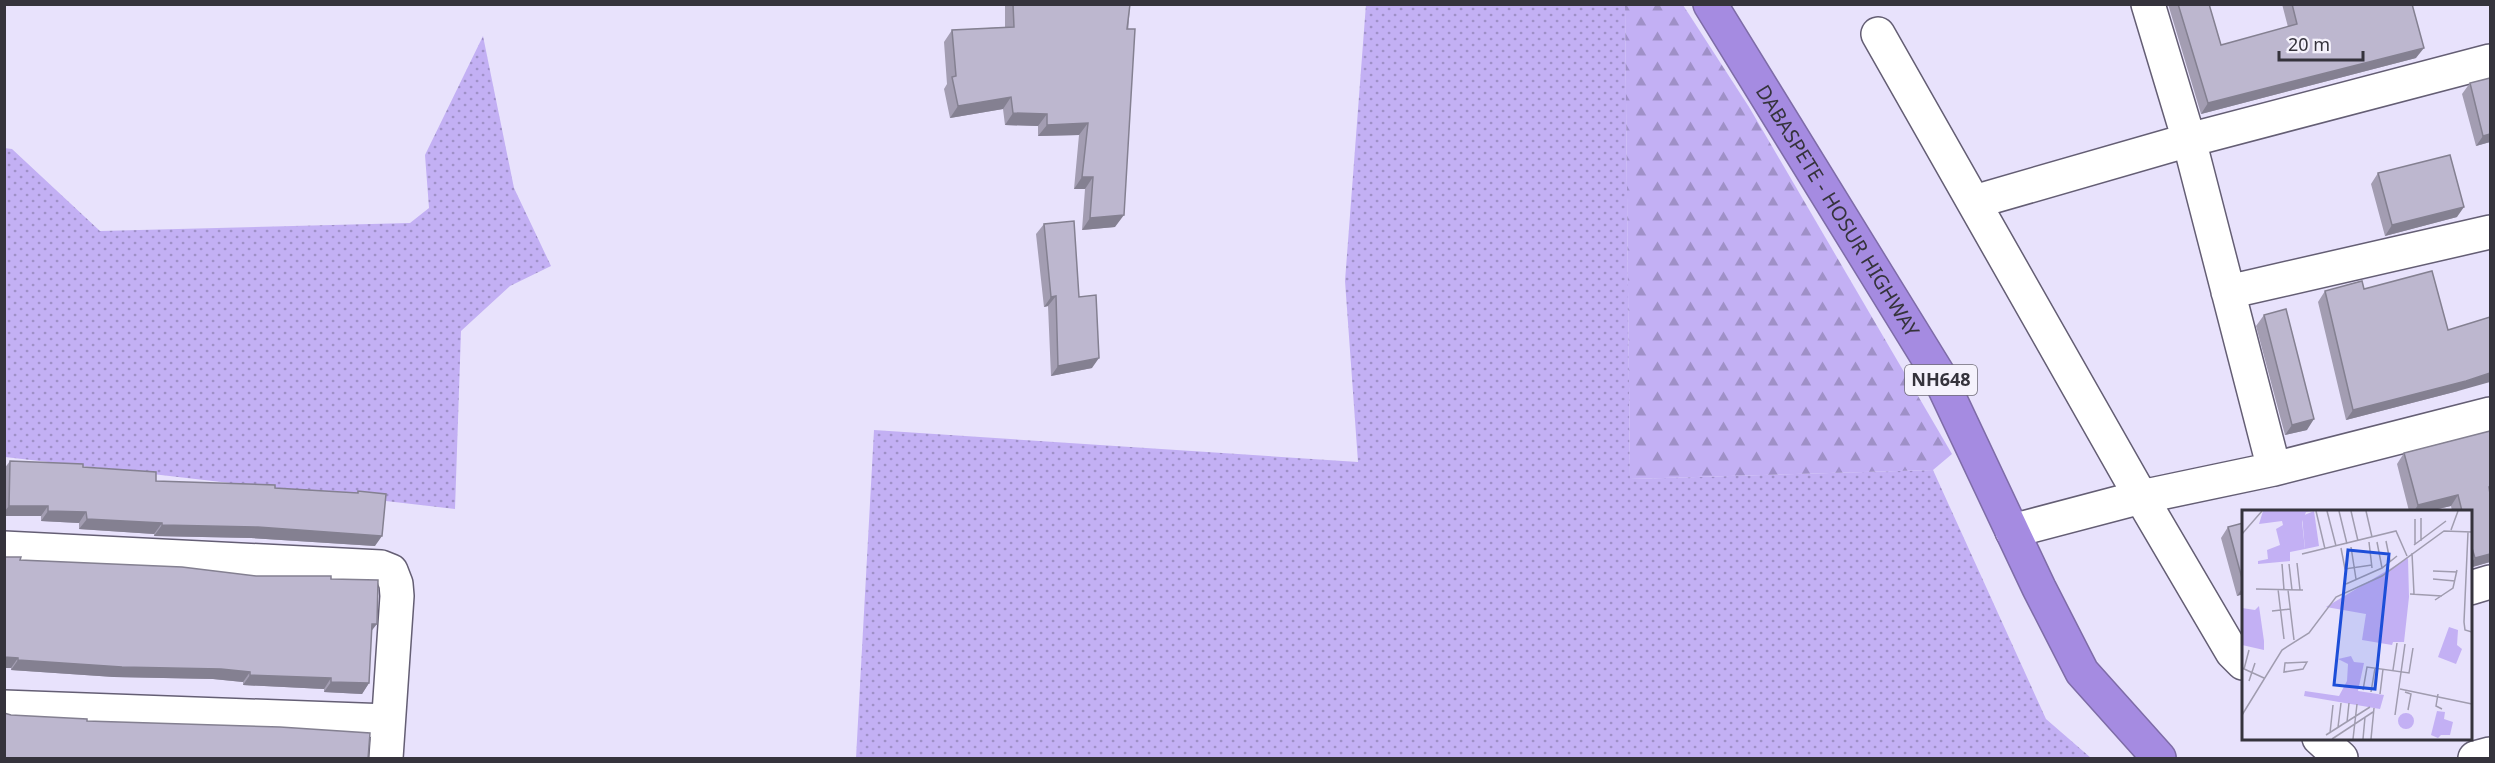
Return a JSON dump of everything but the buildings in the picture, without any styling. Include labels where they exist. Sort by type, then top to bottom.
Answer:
[{"type":"highway","name":"DABASPETE - HOSUR HIGHWAY","points":[[1710,4],[1938,374],[2082,672],[2159,759]]},
{"type":"street","points":[[2148,4],[2189,140],[2274,470]]},
{"type":"street","points":[[1878,34],[2141,497],[2239,655]]},
{"type":"street","points":[[1974,202],[2189,140],[2490,61]]},
{"type":"street","points":[[2228,292],[2490,232]]},
{"type":"street","points":[[2012,531],[2141,497],[2274,470],[2490,414]]},
{"type":"street","points":[[4,548],[381,567],[391,571],[396,584],[397,596],[386,759]]},
{"type":"street","points":[[2471,587],[2490,582]]},
{"type":"street","points":[[4,707],[388,721]]},
{"type":"street","points":[[2320,739],[2341,759]]},
{"type":"street","points":[[2475,759],[2490,754]]},
{"type":"green space","points":[[1366,4],[1625,5],[1630,479],[1933,470],[2046,719],[2091,758],[856,758],[874,430],[1358,462],[1345,281]]},
{"type":"green space","points":[[1625,5],[1683,5],[1749,107],[1952,454],[1933,470],[1630,479]]},
{"type":"green space","points":[[483,36],[514,188],[551,266],[510,286],[461,331],[455,509],[5,457],[4,148],[12,149],[100,231],[410,223],[429,208],[425,155]]}]
